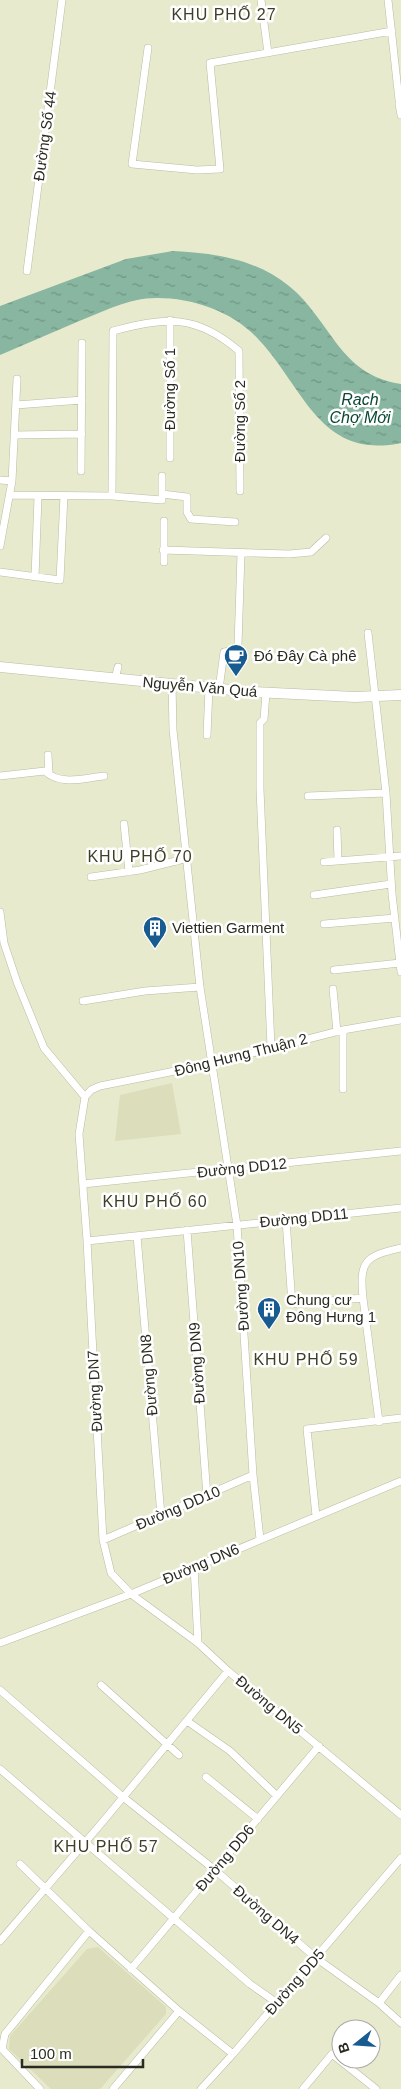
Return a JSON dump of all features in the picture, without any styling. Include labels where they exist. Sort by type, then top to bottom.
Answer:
[{"type":"main road","name":"Nguyễn Văn Quá","points":[[0,667],[266,692],[376,697],[401,695]]},
{"type":"street","name":"Đường Số 44","points":[[27,271],[62,0]]},
{"type":"street","points":[[260,0],[268,54]]},
{"type":"street","points":[[388,0],[401,115]]},
{"type":"street","points":[[148,48],[132,164],[197,170],[220,169],[210,63],[392,31]]},
{"type":"street","points":[[112,496],[114,331],[141,323],[170,320]]},
{"type":"street","name":"Đường Số 2","points":[[170,320],[208,328],[220,334],[239,351],[240,491]]},
{"type":"street","name":"Đường Số 1","points":[[170,320],[170,458]]},
{"type":"street","points":[[81,470],[82,343]]},
{"type":"street","points":[[0,546],[12,481],[17,379]]},
{"type":"street","points":[[16,405],[82,400]]},
{"type":"street","points":[[14,435],[82,434]]},
{"type":"street","points":[[10,495],[38,497],[112,496],[162,500],[162,476]]},
{"type":"street","points":[[0,480],[12,481]]},
{"type":"street","points":[[162,494],[187,497],[187,512],[191,519],[235,522]]},
{"type":"street","points":[[0,572],[60,580],[64,496]]},
{"type":"street","points":[[35,577],[38,497]]},
{"type":"street","points":[[164,522],[164,562]]},
{"type":"street","points":[[163,550],[241,554],[289,554],[311,552],[326,538]]},
{"type":"street","points":[[207,735],[214,688],[224,652],[231,651],[238,645],[241,554]]},
{"type":"street","points":[[368,633],[386,793],[391,884],[397,913],[401,972]]},
{"type":"street","points":[[115,679],[118,667]]},
{"type":"street","name":"Đường DN10","points":[[172,684],[174,730],[200,987],[210,1064],[237,1225],[253,1475],[260,1540]]},
{"type":"street","points":[[266,692],[264,719],[260,724],[260,789],[271,1048]]},
{"type":"street","points":[[48,755],[48,774]]},
{"type":"street","points":[[0,776],[45,771],[53,779],[67,780],[104,776]]},
{"type":"street","points":[[308,796],[386,793]]},
{"type":"street","points":[[124,824],[130,872]]},
{"type":"street","points":[[337,830],[338,861]]},
{"type":"street","points":[[324,862],[401,856]]},
{"type":"street","points":[[91,877],[130,872],[188,858]]},
{"type":"street","points":[[314,895],[391,884]]},
{"type":"street","points":[[0,912],[2,943],[44,1048],[85,1097]]},
{"type":"street","points":[[324,924],[397,913]]},
{"type":"street","points":[[334,970],[400,963]]},
{"type":"street","points":[[83,1001],[145,991],[200,987]]},
{"type":"street","points":[[332,989],[340,1031],[343,1090]]},
{"type":"street","name":"Đông Hưng Thuận 2","points":[[85,1097],[91,1090],[100,1086],[210,1064],[340,1031],[401,1020]]},
{"type":"street","name":"Đường DN7","points":[[85,1097],[79,1134],[88,1241],[103,1540],[111,1573],[131,1594],[198,1643]]},
{"type":"street","name":"Đường DD12","points":[[83,1184],[401,1151]]},
{"type":"street","name":"Đường DD11","points":[[88,1241],[401,1208]]},
{"type":"street","points":[[286,1220],[292,1304],[363,1298]]},
{"type":"street","name":"Đường DN9","points":[[187,1230],[207,1496]]},
{"type":"street","name":"Đường DN8","points":[[137,1236],[161,1514]]},
{"type":"street","points":[[379,1422],[363,1298],[363,1273],[369,1260],[376,1254],[401,1248]]},
{"type":"street","points":[[316,1516],[307,1429],[401,1418]]},
{"type":"street","name":"Đường DD10","points":[[103,1540],[253,1475]]},
{"type":"street","name":"Đường DN6","points":[[0,1643],[131,1594],[194,1566],[401,1481]]},
{"type":"street","points":[[194,1566],[198,1643]]},
{"type":"street","name":"Đường DN5","points":[[198,1643],[228,1671],[401,1815]]},
{"type":"street","points":[[0,1941],[43,1889],[86,1842],[228,1671]]},
{"type":"street","points":[[101,1685],[179,1755]]},
{"type":"street","name":"Đường DN4","points":[[0,1690],[123,1797],[215,1870],[316,1958],[379,2003]]},
{"type":"street","points":[[187,1721],[230,1751],[277,1796]]},
{"type":"street","name":"Đường DD6","points":[[131,1969],[319,1746]]},
{"type":"street","points":[[0,1768],[250,1984],[277,2003]]},
{"type":"street","points":[[206,1777],[258,1819]]},
{"type":"street","name":"Đường DD5","points":[[202,2089],[401,1858]]},
{"type":"street","points":[[20,1864],[43,1889],[131,1969],[179,2011],[233,2054]]},
{"type":"street","points":[[35,2087],[1,2048],[5,2034],[89,1931]]},
{"type":"street","points":[[401,1975],[379,2003],[401,2023]]},
{"type":"street","points":[[113,2089],[179,2011]]},
{"type":"street","points":[[303,2089],[332,2054],[373,2088]]},
{"type":"shaded area","points":[[172,1083],[181,1134],[115,1141],[120,1095]]},
{"type":"shaded area","points":[[98,1947],[166,2007],[166,2014],[100,2089],[51,2089],[9,2049],[10,2036],[87,1949]]},
{"type":"water","name":"Rạch Chợ Mới","points":[[173,251],[234,259],[263,269],[289,286],[316,314],[349,358],[363,370],[380,379],[401,384],[401,443],[373,445],[351,441],[332,431],[316,416],[275,359],[249,330],[225,314],[199,304],[157,298],[136,300],[106,310],[0,355],[0,306],[126,259]]},
{"type":"place","name":"Đó Đây Cà phê","points":[[236,677]]},
{"type":"place","name":"Viettien Garment","points":[[155,949]]},
{"type":"place","name":"Chung cư Đông Hưng 1","points":[[269,1330]]},
{"type":"district","name":"KHU PHỐ 27","points":[[224,14]]},
{"type":"district","name":"KHU PHỐ 70","points":[[140,856]]},
{"type":"district","name":"KHU PHỐ 60","points":[[155,1201]]},
{"type":"district","name":"KHU PHỐ 59","points":[[306,1359]]},
{"type":"district","name":"KHU PHỐ 57","points":[[106,1846]]}]
